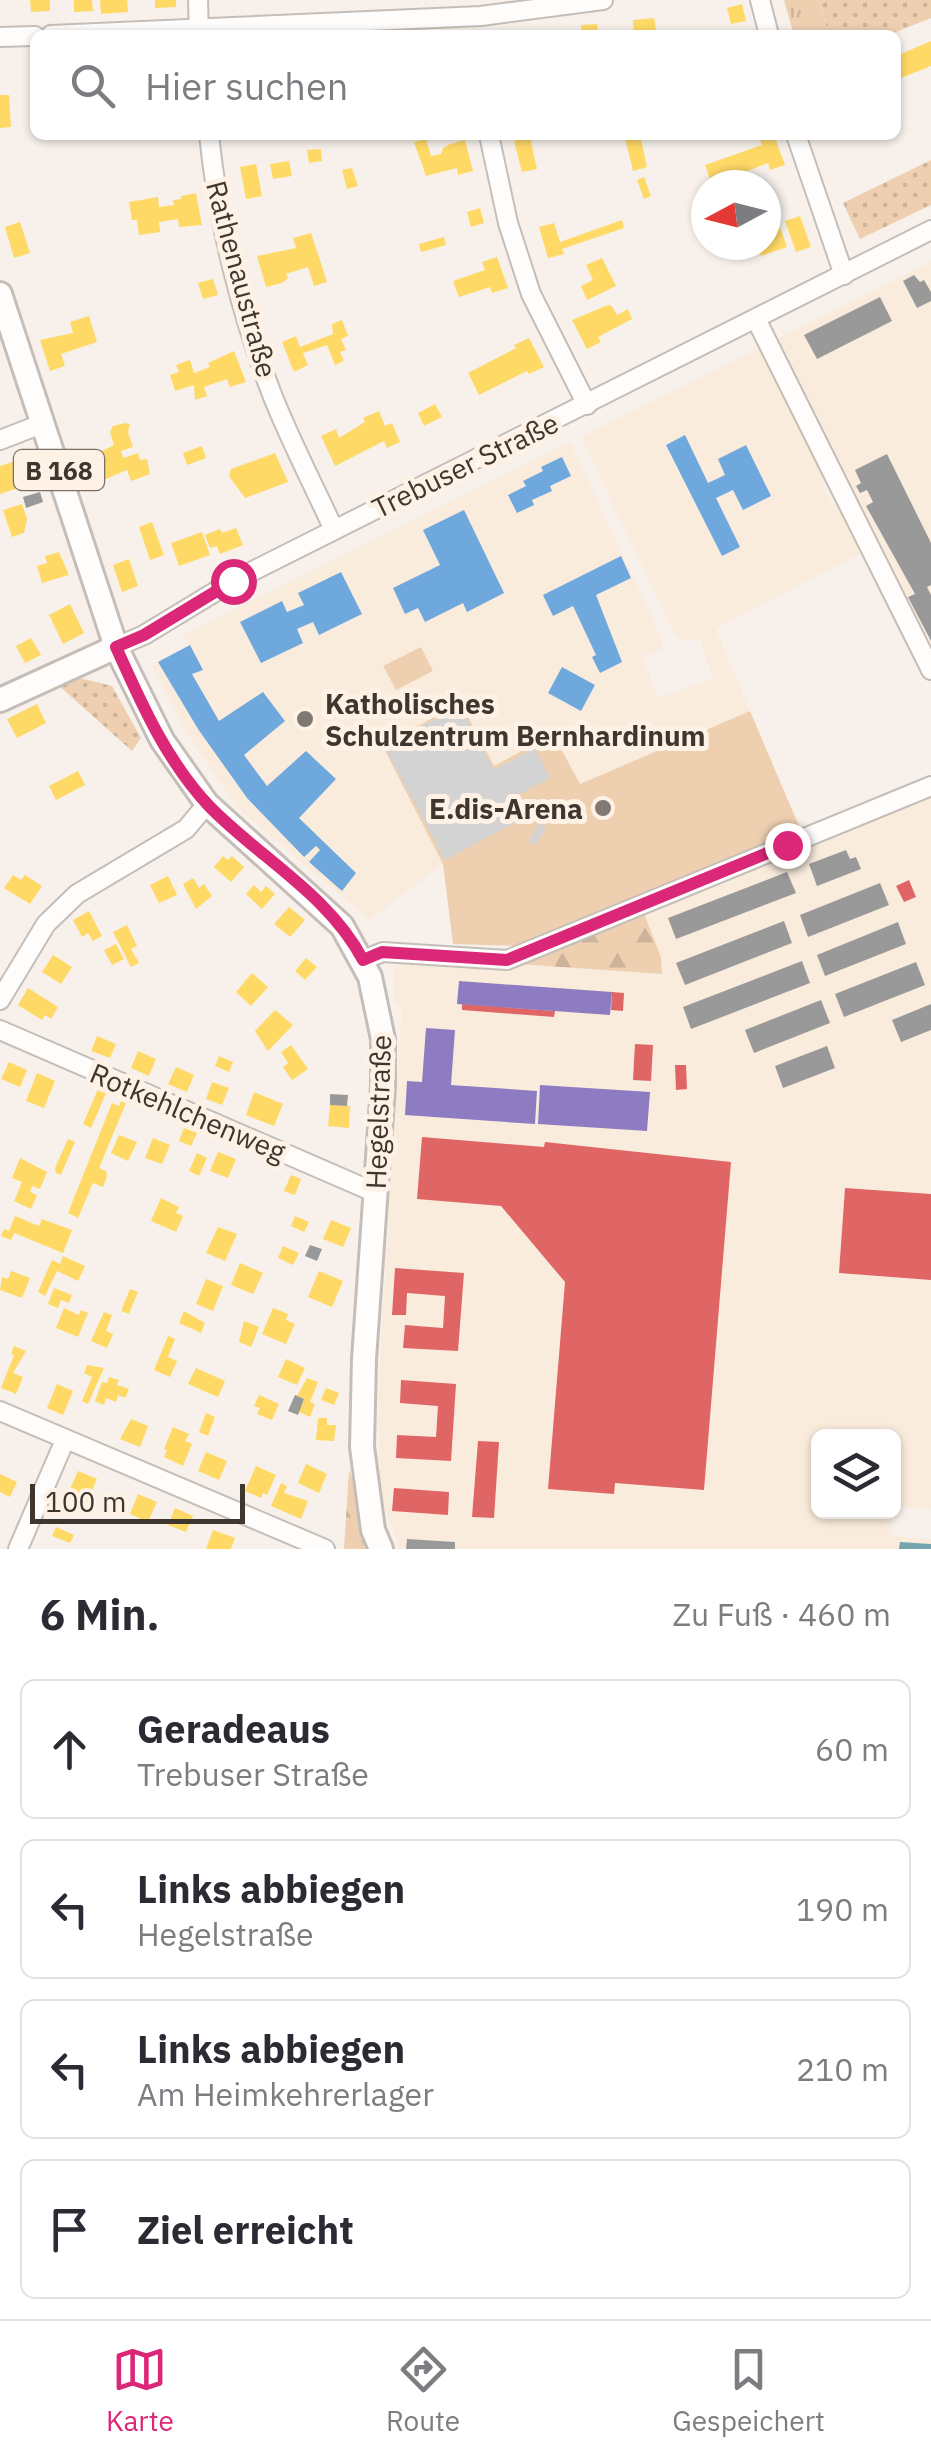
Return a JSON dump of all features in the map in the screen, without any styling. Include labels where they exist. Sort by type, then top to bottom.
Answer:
[{"type":"main road","name":"B 168","points":[[0,294],[116,647]]},
{"type":"main road","name":"Trebuser Straße","points":[[0,700],[116,647]]},
{"type":"main road","name":"Hegelstraße","points":[[116,647],[162,740],[207,804],[342,926],[363,960],[380,1013],[383,1039],[362,1447],[373,1530],[381,1549]]},
{"type":"street","points":[[198,0],[199,30]]},
{"type":"street","points":[[293,30],[482,26],[530,5],[603,0]]},
{"type":"street","points":[[760,0],[768,30]]},
{"type":"street","points":[[0,37],[30,36]]},
{"type":"street","name":"Rathenaustraße","points":[[209,140],[212,168],[240,292],[272,396],[334,530]]},
{"type":"street","points":[[490,140],[508,222],[532,294],[587,405]]},
{"type":"street","points":[[798,140],[844,274]]},
{"type":"street","name":"Trebuser Straße","points":[[116,647],[144,635],[233,581],[931,230]]},
{"type":"street","points":[[756,319],[931,670]]},
{"type":"street","points":[[0,440],[44,423]]},
{"type":"street","points":[[363,960],[382,952],[507,960],[931,786]]},
{"type":"street","points":[[0,1000],[46,924],[77,894],[186,829],[207,804]]},
{"type":"street","name":"Rotkehlchenweg","points":[[0,1030],[376,1193]]},
{"type":"street","points":[[0,1411],[325,1549]]},
{"type":"street","points":[[18,1549],[64,1440]]},
{"type":"shaded area","points":[[931,262],[931,648],[777,339]]},
{"type":"shaded area","points":[[760,348],[825,481],[831,503],[838,506],[861,553],[716,629],[750,711],[579,784],[553,735],[494,766],[382,746],[443,864],[369,920],[240,810],[191,740],[151,665],[189,645],[183,634],[570,442],[663,641],[662,649],[643,657],[658,698],[713,679],[699,637],[683,642],[675,636],[581,437]]},
{"type":"shaded area","points":[[931,797],[931,1509],[901,1507],[901,1429],[811,1429],[811,1519],[892,1519],[892,1536],[931,1539],[931,1549],[399,1549],[380,1493],[378,1390],[402,1005],[395,1004],[395,961],[501,969],[518,964],[661,974],[661,957],[643,911]]},
{"type":"green space","points":[[784,0],[819,0],[827,30],[793,30]]},
{"type":"green space","points":[[819,0],[931,0],[931,18],[901,30],[827,30]]},
{"type":"green space","points":[[931,160],[931,205],[860,239],[843,203]]},
{"type":"green space","points":[[421,647],[433,671],[396,690],[383,666]]},
{"type":"green space","points":[[80,678],[112,686],[141,738],[132,751],[58,685]]},
{"type":"green space","name":"E.dis-Arena","points":[[461,703],[494,766],[553,734],[580,784],[750,711],[802,833],[520,946],[453,944],[443,864],[382,745]]},
{"type":"green space","points":[[643,911],[661,957],[662,974],[518,964]]},
{"type":"green space","points":[[349,1470],[355,1489],[368,1549],[344,1549]]},
{"type":"building: Wohnen","points":[[30,0],[50,0],[50,11],[31,12]]},
{"type":"building: Wohnen","points":[[74,0],[92,0],[93,11],[74,12]]},
{"type":"building: Wohnen","points":[[100,0],[127,0],[128,12],[101,14]]},
{"type":"building: Wohnen","points":[[155,0],[176,0],[176,7],[155,8]]},
{"type":"building: Wohnen","points":[[742,4],[746,21],[731,24],[727,8]]},
{"type":"building: Wohnen","points":[[654,18],[656,30],[634,30],[633,20]]},
{"type":"building: Wohnen","points":[[597,24],[598,30],[582,30],[581,25]]},
{"type":"building: Wohnen","points":[[931,41],[931,66],[901,78],[901,54]]},
{"type":"building: Wohnen","points":[[0,95],[9,95],[11,127],[0,128]]},
{"type":"building: Wohnen","points":[[426,140],[431,156],[465,140],[473,171],[458,175],[457,168],[426,176],[414,142]]},
{"type":"building: Wohnen","points":[[531,140],[537,169],[522,172],[514,141]]},
{"type":"building: Wohnen","points":[[625,140],[641,140],[647,167],[633,171]]},
{"type":"building: Wohnen","points":[[760,140],[776,140],[785,165],[770,170],[768,163],[750,170],[707,170],[705,165],[762,145]]},
{"type":"building: Wohnen","points":[[321,149],[322,161],[309,163],[307,150]]},
{"type":"building: Wohnen","points":[[289,161],[292,176],[273,179],[270,164]]},
{"type":"building: Wohnen","points":[[256,164],[262,196],[246,199],[240,167]]},
{"type":"building: Wohnen","points":[[352,168],[358,186],[347,189],[342,170]]},
{"type":"building: Wohnen","points":[[644,177],[651,196],[644,199],[637,180]]},
{"type":"building: Wohnen","points":[[196,193],[202,225],[179,227],[178,219],[159,222],[160,232],[139,235],[129,202],[158,197],[159,207],[174,205],[173,200]]},
{"type":"building: Wohnen","points":[[480,208],[484,223],[471,227],[467,212]]},
{"type":"building: Wohnen","points":[[800,216],[811,247],[796,252],[785,221]]},
{"type":"building: Wohnen","points":[[622,220],[624,228],[562,249],[564,254],[548,258],[539,227],[554,223],[560,242]]},
{"type":"building: Wohnen","points":[[20,222],[30,253],[14,258],[5,227]]},
{"type":"building: Wohnen","points":[[311,233],[327,282],[314,286],[308,267],[286,274],[288,278],[282,283],[266,287],[257,256],[296,248],[293,238]]},
{"type":"building: Wohnen","points":[[444,237],[446,245],[421,252],[419,244]]},
{"type":"building: Wohnen","points":[[497,257],[508,288],[492,293],[490,287],[459,297],[453,281],[485,270],[482,262]]},
{"type":"building: Wohnen","points":[[602,258],[616,286],[587,300],[581,286],[593,280],[586,265]]},
{"type":"building: Wohnen","points":[[213,279],[218,295],[203,299],[198,283]]},
{"type":"building: Wohnen","points":[[608,305],[617,315],[628,309],[632,319],[598,337],[601,342],[587,349],[572,320]]},
{"type":"building: Wohnen","points":[[89,316],[97,342],[61,354],[65,366],[50,371],[40,340],[73,333],[70,322]]},
{"type":"building: Wohnen","points":[[342,320],[348,336],[341,339],[346,350],[340,352],[344,361],[335,365],[327,345],[303,353],[308,365],[294,372],[282,342],[296,336],[300,347],[333,334],[332,324]]},
{"type":"building: Wohnen","points":[[529,338],[544,367],[529,374],[527,371],[479,395],[468,373]]},
{"type":"building: Wohnen","points":[[234,351],[246,382],[230,387],[227,379],[204,387],[207,396],[195,400],[194,385],[175,391],[170,375],[179,372],[176,365],[190,360],[194,373]]},
{"type":"building: Wohnen","points":[[435,404],[442,417],[424,426],[418,413]]},
{"type":"building: Wohnen","points":[[379,411],[385,426],[392,423],[400,442],[387,448],[384,441],[335,466],[321,436],[336,429],[339,438],[365,422],[363,418]]},
{"type":"building: Wohnen","points":[[130,424],[128,432],[133,447],[121,451],[123,458],[138,453],[140,460],[147,459],[150,474],[131,481],[127,470],[87,487],[78,456],[93,451],[94,455],[114,445],[110,432],[113,426]]},
{"type":"building: Wohnen","points":[[202,446],[206,458],[187,465],[183,453]]},
{"type":"building: Wohnen","points":[[275,453],[288,482],[245,498],[229,476],[231,469]]},
{"type":"building: Wohnen","points":[[19,460],[27,485],[0,494],[0,466]]},
{"type":"building: Wohnen","points":[[22,504],[27,519],[24,533],[12,537],[3,510]]},
{"type":"building: Wohnen","points":[[152,522],[164,555],[150,560],[139,527]]},
{"type":"building: Wohnen","points":[[236,528],[243,545],[220,554],[217,546],[210,548],[205,535]]},
{"type":"building: Wohnen","points":[[202,532],[210,555],[179,566],[171,543]]},
{"type":"building: Wohnen","points":[[59,552],[69,575],[42,583],[37,566],[47,563],[45,556]]},
{"type":"building: Wohnen","points":[[129,559],[138,586],[122,592],[113,565]]},
{"type":"building: Wohnen","points":[[70,604],[84,633],[63,644],[49,615]]},
{"type":"building: Wohnen","points":[[31,638],[41,655],[25,663],[16,646]]},
{"type":"building: Wohnen","points":[[37,704],[46,723],[17,738],[7,719]]},
{"type":"building: Wohnen","points":[[78,771],[85,785],[56,800],[49,786]]},
{"type":"building: Wohnen","points":[[223,856],[228,860],[232,856],[244,867],[231,882],[214,867]]},
{"type":"building: Wohnen","points":[[13,875],[21,880],[25,875],[42,886],[30,904],[4,888]]},
{"type":"building: Wohnen","points":[[168,876],[177,895],[159,903],[150,885]]},
{"type":"building: Wohnen","points":[[193,878],[199,888],[204,884],[212,896],[196,909],[183,884]]},
{"type":"building: Wohnen","points":[[254,885],[261,892],[266,886],[275,894],[262,909],[246,894]]},
{"type":"building: Wohnen","points":[[289,907],[305,920],[290,937],[274,924]]},
{"type":"building: Wohnen","points":[[89,911],[102,936],[93,941],[88,933],[82,937],[73,920]]},
{"type":"building: Wohnen","points":[[127,925],[137,946],[131,949],[139,963],[131,967],[113,932]]},
{"type":"building: Wohnen","points":[[116,944],[124,959],[112,965],[104,950]]},
{"type":"building: Wohnen","points":[[53,955],[72,967],[61,984],[42,972]]},
{"type":"building: Wohnen","points":[[306,958],[317,967],[305,980],[295,971]]},
{"type":"building: Wohnen","points":[[252,973],[268,987],[251,1006],[236,992]]},
{"type":"building: Wohnen","points":[[28,988],[58,1007],[51,1019],[45,1015],[42,1020],[18,1005]]},
{"type":"building: Wohnen","points":[[275,1010],[293,1025],[268,1051],[255,1031]]},
{"type":"building: Wohnen","points":[[97,1036],[116,1044],[110,1058],[91,1051]]},
{"type":"building: Wohnen","points":[[291,1045],[308,1069],[292,1080],[283,1067],[288,1063],[281,1052]]},
{"type":"building: Wohnen","points":[[138,1051],[156,1059],[149,1076],[131,1068]]},
{"type":"building: Wohnen","points":[[219,1056],[233,1062],[229,1072],[215,1066]]},
{"type":"building: Wohnen","points":[[9,1062],[27,1070],[20,1087],[1,1079]]},
{"type":"building: Wohnen","points":[[176,1067],[194,1075],[187,1092],[168,1084]]},
{"type":"building: Wohnen","points":[[37,1073],[55,1081],[44,1108],[26,1101]]},
{"type":"building: Wohnen","points":[[212,1082],[229,1088],[222,1105],[206,1099]]},
{"type":"building: Wohnen","points":[[98,1089],[106,1093],[91,1128],[83,1124]]},
{"type":"building: Wohnen","points":[[254,1092],[283,1104],[274,1126],[246,1115]]},
{"type":"building: Wohnen","points":[[121,1101],[126,1103],[99,1168],[106,1171],[103,1187],[93,1183],[78,1218],[68,1213],[112,1103],[119,1106]]},
{"type":"building: Wohnen","points":[[330,1105],[350,1106],[349,1128],[328,1126]]},
{"type":"building: Wohnen","points":[[184,1128],[197,1133],[191,1146],[179,1141]]},
{"type":"building: Wohnen","points":[[119,1135],[137,1142],[128,1161],[111,1153]]},
{"type":"building: Wohnen","points":[[153,1138],[170,1145],[162,1164],[145,1158]]},
{"type":"building: Wohnen","points":[[68,1139],[75,1142],[61,1175],[55,1168]]},
{"type":"building: Wohnen","points":[[218,1152],[236,1159],[228,1178],[210,1171]]},
{"type":"building: Wohnen","points":[[197,1153],[207,1158],[199,1176],[189,1171]]},
{"type":"building: Wohnen","points":[[20,1158],[47,1172],[40,1189],[32,1186],[30,1192],[37,1195],[31,1209],[14,1201],[22,1182],[12,1178]]},
{"type":"building: Wohnen","points":[[291,1175],[301,1179],[295,1195],[284,1191]]},
{"type":"building: Wohnen","points":[[161,1198],[179,1207],[176,1213],[183,1216],[176,1232],[151,1221]]},
{"type":"building: Wohnen","points":[[15,1216],[39,1226],[42,1219],[72,1230],[63,1253],[14,1233],[11,1240],[1,1236],[4,1229],[9,1231]]},
{"type":"building: Wohnen","points":[[295,1216],[309,1222],[304,1232],[291,1226]]},
{"type":"building: Wohnen","points":[[331,1220],[351,1228],[343,1247],[323,1239]]},
{"type":"building: Wohnen","points":[[218,1227],[237,1234],[225,1261],[206,1253]]},
{"type":"building: Wohnen","points":[[283,1246],[299,1253],[293,1265],[278,1258]]},
{"type":"building: Wohnen","points":[[63,1256],[85,1266],[78,1281],[57,1271],[45,1296],[38,1292],[52,1260],[60,1264]]},
{"type":"building: Wohnen","points":[[240,1263],[263,1273],[253,1294],[231,1285]]},
{"type":"building: Wohnen","points":[[11,1271],[30,1278],[22,1298],[0,1290],[2,1277],[8,1279]]},
{"type":"building: Wohnen","points":[[319,1271],[343,1281],[332,1307],[308,1297]]},
{"type":"building: Wohnen","points":[[206,1279],[223,1286],[213,1311],[196,1304]]},
{"type":"building: Wohnen","points":[[54,1288],[72,1295],[69,1303],[61,1300],[58,1308],[48,1304]]},
{"type":"building: Wohnen","points":[[130,1289],[138,1292],[129,1314],[121,1311]]},
{"type":"building: Wohnen","points":[[64,1308],[79,1315],[81,1310],[88,1313],[78,1337],[56,1328]]},
{"type":"building: Wohnen","points":[[273,1308],[288,1314],[286,1320],[295,1324],[286,1344],[262,1334]]},
{"type":"building: Wohnen","points":[[184,1311],[205,1323],[201,1333],[179,1323]]},
{"type":"building: Wohnen","points":[[104,1312],[112,1315],[106,1331],[113,1334],[107,1348],[91,1341]]},
{"type":"building: Wohnen","points":[[244,1321],[259,1327],[251,1347],[239,1342]]},
{"type":"building: Wohnen","points":[[168,1336],[175,1339],[168,1357],[177,1361],[170,1377],[154,1370]]},
{"type":"building: Wohnen","points":[[14,1346],[26,1351],[13,1373],[23,1377],[16,1394],[1,1388]]},
{"type":"building: Wohnen","points":[[286,1359],[305,1368],[297,1385],[278,1377]]},
{"type":"building: Wohnen","points":[[87,1365],[104,1368],[88,1404],[82,1401],[92,1377],[84,1373]]},
{"type":"building: Wohnen","points":[[196,1368],[225,1381],[218,1397],[188,1384]]},
{"type":"building: Wohnen","points":[[109,1377],[129,1389],[125,1398],[118,1395],[116,1402],[106,1398],[104,1405],[95,1401],[102,1382],[107,1383]]},
{"type":"building: Wohnen","points":[[307,1378],[318,1382],[310,1402],[315,1404],[310,1417],[299,1412],[304,1399],[297,1396]]},
{"type":"building: Wohnen","points":[[57,1384],[73,1391],[63,1415],[47,1408]]},
{"type":"building: Wohnen","points":[[326,1388],[339,1393],[334,1405],[321,1400]]},
{"type":"building: Wohnen","points":[[259,1395],[279,1404],[272,1420],[257,1414],[260,1408],[254,1406]]},
{"type":"building: Wohnen","points":[[206,1413],[215,1417],[208,1436],[199,1432]]},
{"type":"building: Wohnen","points":[[318,1418],[327,1418],[327,1425],[336,1425],[334,1441],[316,1440]]},
{"type":"building: Wohnen","points":[[131,1419],[148,1426],[140,1447],[120,1439]]},
{"type":"building: Wohnen","points":[[173,1427],[189,1434],[185,1441],[192,1444],[183,1466],[164,1457]]},
{"type":"building: Wohnen","points":[[206,1452],[227,1461],[219,1480],[198,1471]]},
{"type":"building: Wohnen","points":[[306,1464],[327,1474],[319,1493],[298,1483]]},
{"type":"building: Wohnen","points":[[256,1466],[276,1475],[267,1495],[263,1493],[261,1498],[245,1491]]},
{"type":"building: Wohnen","points":[[78,1471],[97,1479],[85,1507],[66,1498]]},
{"type":"building: Wohnen","points":[[0,1474],[17,1482],[10,1497],[0,1492]]},
{"type":"building: Wohnen","points":[[281,1483],[287,1486],[284,1493],[308,1501],[301,1519],[271,1506]]},
{"type":"building: Wohnen","points":[[138,1494],[157,1502],[148,1522],[130,1514]]},
{"type":"building: Wohnen","points":[[175,1508],[193,1516],[186,1532],[168,1525]]},
{"type":"building: Wohnen","points":[[56,1527],[74,1535],[70,1543],[52,1536]]},
{"type":"building: Wohnen","points":[[213,1530],[235,1538],[231,1549],[206,1549]]},
{"type":"building: Handel","points":[[909,880],[916,897],[904,902],[896,886]]},
{"type":"building: Handel","points":[[612,992],[624,993],[623,1011],[611,1010]]},
{"type":"building: Handel","points":[[462,1004],[555,1011],[554,1017],[462,1010]]},
{"type":"building: Handel","points":[[635,1044],[653,1045],[651,1081],[633,1080]]},
{"type":"building: Handel","points":[[675,1065],[686,1065],[687,1089],[676,1090]]},
{"type":"building: Handel","points":[[422,1137],[544,1147],[545,1142],[731,1162],[704,1490],[615,1483],[614,1494],[548,1489],[565,1282],[501,1206],[417,1199]]},
{"type":"building: Handel","points":[[845,1188],[931,1194],[931,1280],[839,1273]]},
{"type":"building: Handel","points":[[395,1268],[464,1273],[458,1351],[403,1348],[405,1325],[443,1328],[445,1296],[407,1293],[406,1315],[392,1315]]},
{"type":"building: Handel","points":[[401,1380],[456,1384],[451,1461],[396,1458],[397,1435],[436,1437],[438,1406],[400,1403]]},
{"type":"building: Handel","points":[[478,1441],[499,1442],[494,1518],[472,1517]]},
{"type":"building: Handel","points":[[394,1488],[449,1492],[448,1515],[392,1511]]},
{"type":"building: Büros","points":[[459,981],[612,992],[610,1015],[457,1004]]},
{"type":"building: Büros","points":[[426,1028],[455,1030],[451,1085],[537,1091],[535,1124],[405,1115],[407,1081],[422,1082]]},
{"type":"building: Büros","points":[[540,1085],[650,1092],[647,1131],[538,1124]]},
{"type":"building: Schulen","points":[[685,435],[708,483],[725,475],[718,459],[746,445],[771,496],[743,510],[733,490],[716,498],[740,547],[722,556],[666,445]]},
{"type":"building: Schulen","points":[[562,457],[571,476],[550,486],[552,491],[532,500],[534,505],[517,513],[508,495],[526,486],[523,481],[543,471],[541,467]]},
{"type":"building: Schulen","points":[[464,510],[504,593],[467,612],[463,603],[425,622],[418,608],[405,614],[393,588],[440,565],[423,530]]},
{"type":"building: Schulen","points":[[621,556],[631,578],[596,595],[622,662],[600,673],[592,657],[596,655],[573,606],[553,616],[543,595]]},
{"type":"building: Schulen","points":[[341,572],[362,614],[319,635],[313,622],[297,629],[303,643],[261,663],[240,622],[282,601],[287,612],[304,605],[298,593]]},
{"type":"building: Schulen","points":[[190,645],[203,670],[192,674],[219,721],[263,692],[285,721],[244,755],[267,786],[306,751],[336,779],[299,818],[356,873],[342,891],[309,862],[320,850],[316,846],[304,857],[247,798],[198,729],[158,662]]},
{"type":"building: Schulen","points":[[562,667],[595,685],[581,711],[548,693]]},
{"type":"building: Öffentlich","points":[[900,1542],[931,1544],[931,1549],[899,1549]]},
{"type":"building: Industrie","points":[[914,275],[920,282],[924,280],[931,292],[931,301],[917,308],[903,281]]},
{"type":"building: Industrie","points":[[880,297],[892,321],[817,359],[804,335]]},
{"type":"building: Industrie","points":[[887,454],[931,543],[931,585],[927,587],[931,595],[931,641],[908,597],[915,594],[866,506],[873,502],[867,490],[860,493],[856,486],[861,483],[855,470]]},
{"type":"building: Industrie","points":[[40,492],[43,502],[26,508],[23,497]]},
{"type":"building: Industrie","points":[[846,850],[850,859],[856,857],[861,869],[817,886],[809,864]]},
{"type":"building: Industrie","points":[[787,872],[796,893],[676,939],[668,918]]},
{"type":"building: Industrie","points":[[880,883],[889,905],[808,937],[800,915]]},
{"type":"building: Industrie","points":[[784,921],[792,943],[685,985],[676,963]]},
{"type":"building: Industrie","points":[[898,922],[906,944],[825,976],[817,955]]},
{"type":"building: Industrie","points":[[802,961],[810,983],[691,1029],[683,1007]]},
{"type":"building: Industrie","points":[[916,962],[925,985],[844,1017],[835,994]]},
{"type":"building: Industrie","points":[[821,1000],[830,1023],[754,1053],[745,1030]]},
{"type":"building: Industrie","points":[[931,1004],[931,1030],[901,1042],[892,1020]]},
{"type":"building: Industrie","points":[[827,1046],[835,1068],[783,1088],[775,1066]]},
{"type":"building: Industrie","points":[[330,1094],[348,1095],[347,1106],[330,1105]]},
{"type":"building: Industrie","points":[[310,1245],[322,1249],[317,1261],[305,1256]]},
{"type":"building: Industrie","points":[[295,1395],[304,1399],[298,1415],[288,1411]]},
{"type":"building: Industrie","points":[[407,1539],[455,1542],[455,1549],[406,1549]]},
{"type":"building: Sonstige","points":[[460,706],[494,770],[535,748],[550,778],[509,800],[520,820],[445,860],[384,746]]},
{"type":"building: Sonstige","points":[[539,823],[546,828],[536,845],[529,841]]},
{"type":"place","name":"Katholisches Schulzentrum Bernhardinum","points":[[305,719]]},
{"type":"place","name":"E.dis-Arena","points":[[603,808]]},
{"type":"route","points":[[233,581],[144,635],[116,647],[151,720],[189,782],[235,831],[342,926],[363,960],[382,952],[507,960],[787,845]]}]
